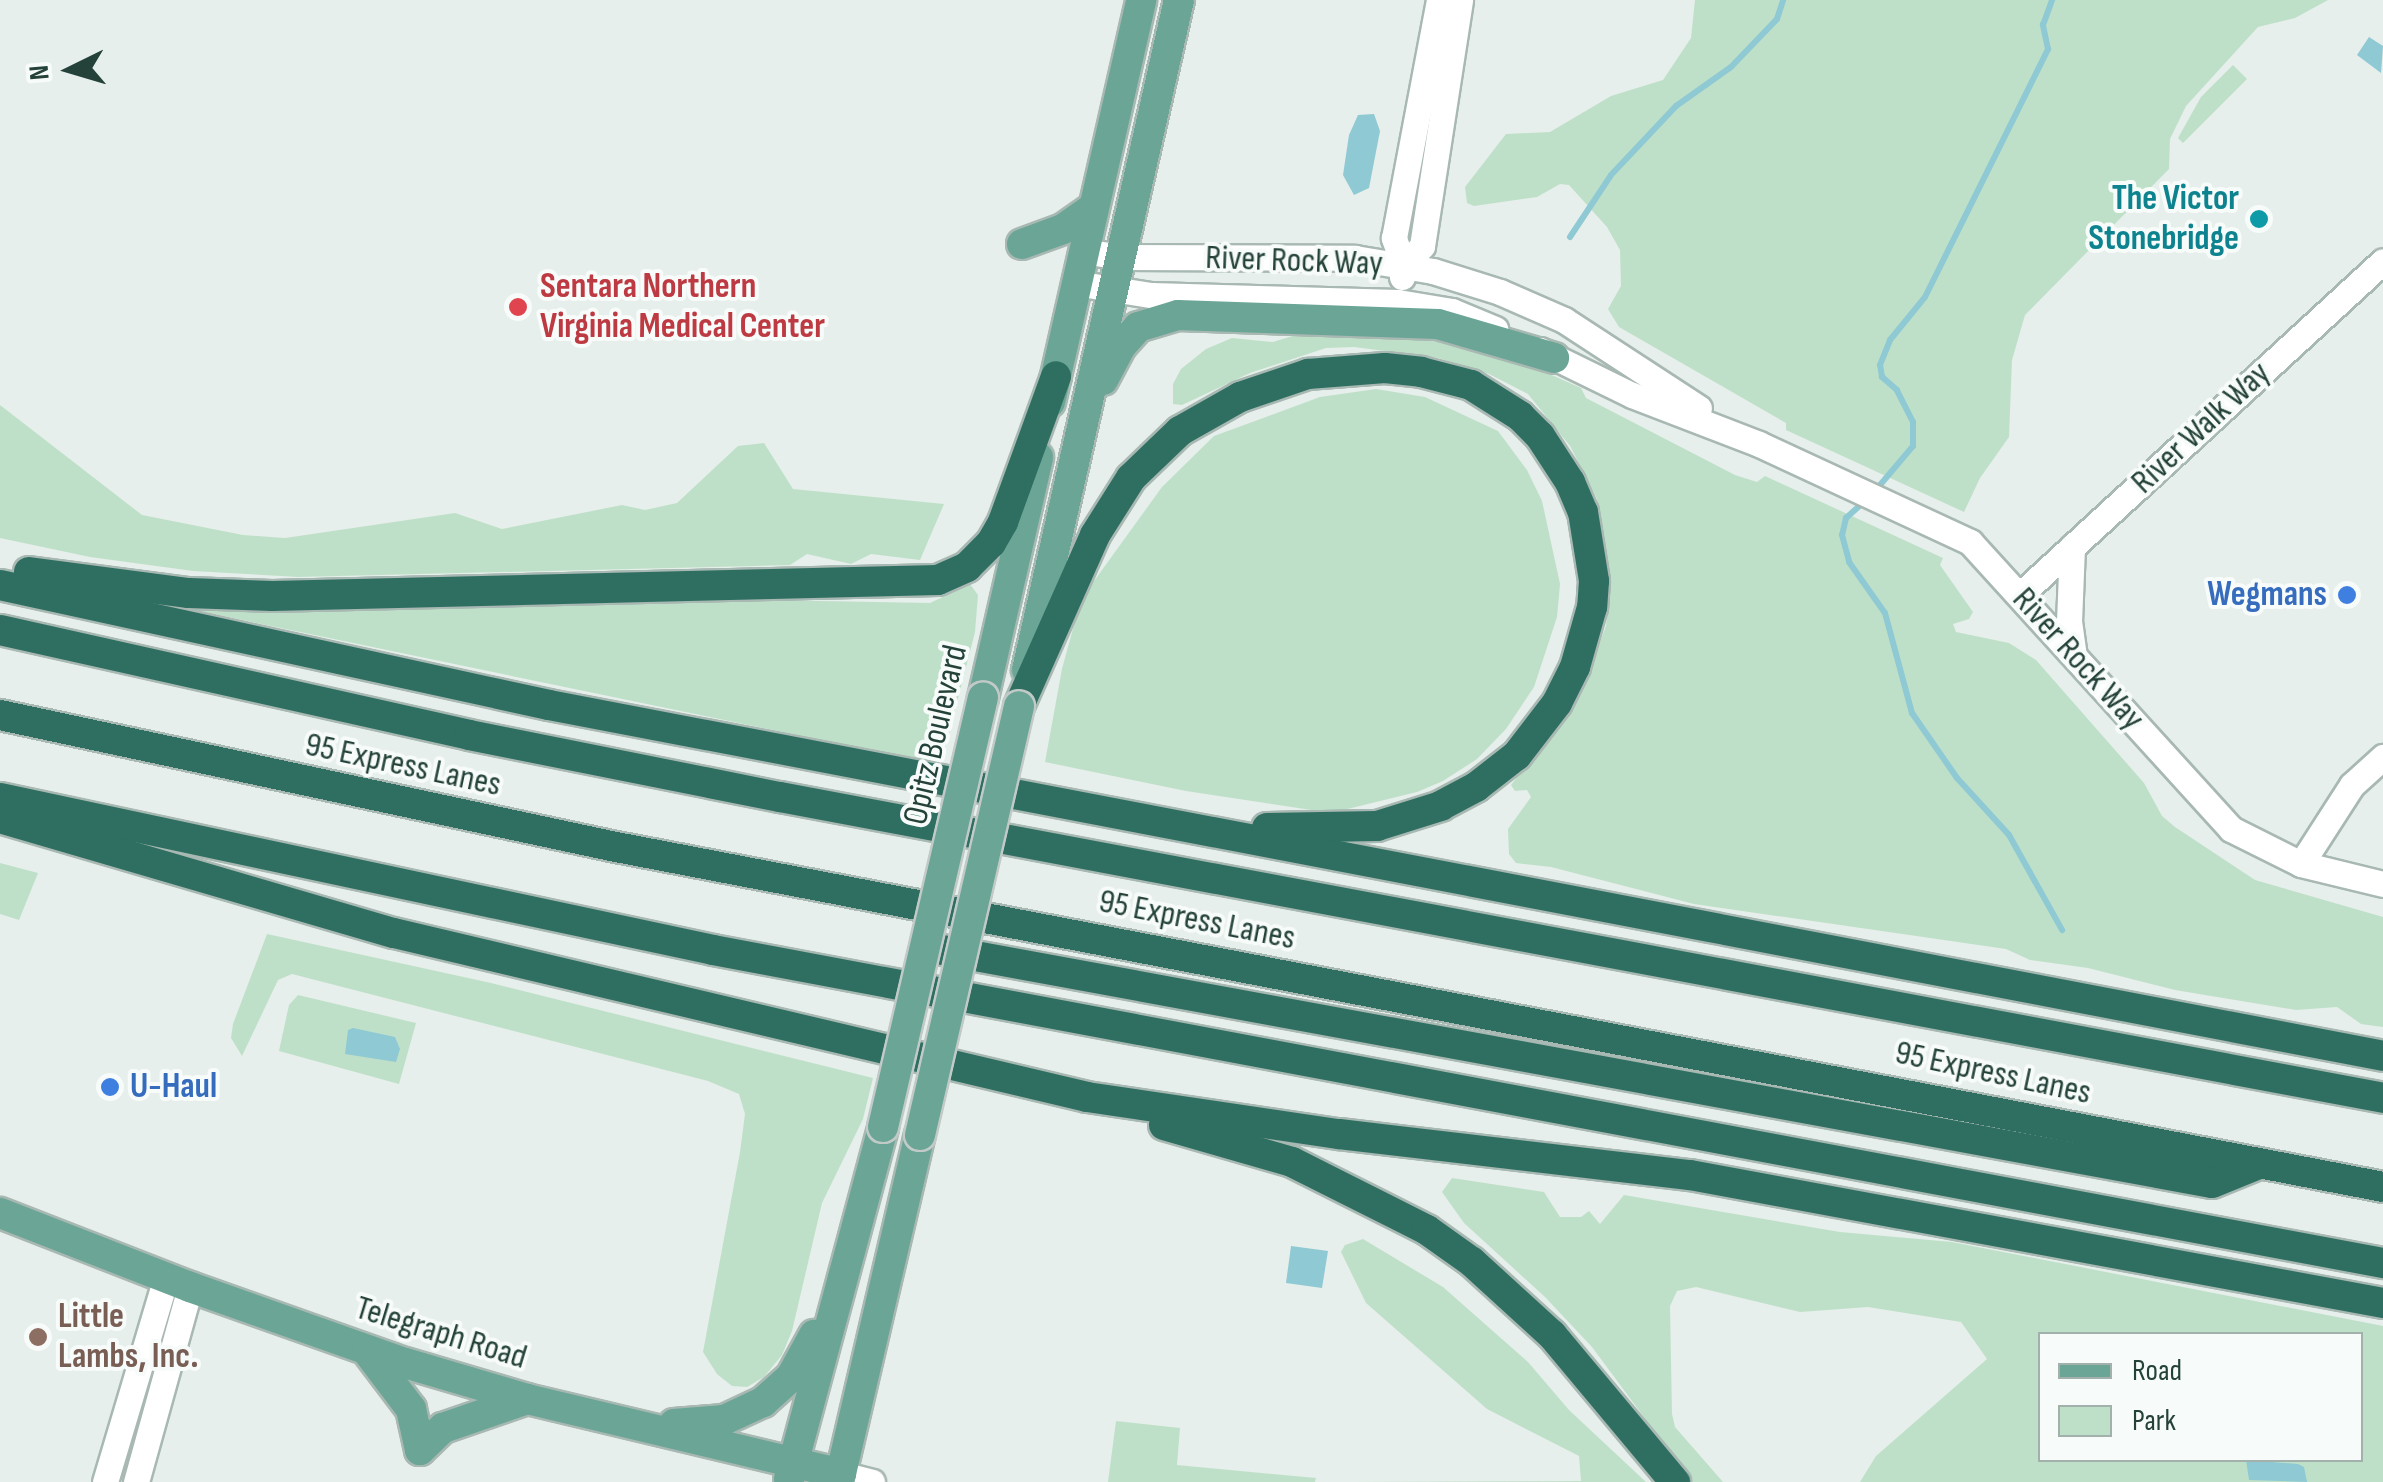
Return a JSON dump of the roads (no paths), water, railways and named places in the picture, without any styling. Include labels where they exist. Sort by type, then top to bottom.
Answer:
[{"type":"highway","points":[[1019,706],[1094,535],[1131,478],[1180,431],[1240,396],[1308,374],[1384,368],[1421,372],[1460,381],[1496,399],[1540,436],[1564,471],[1583,512],[1592,549],[1592,607],[1570,677],[1539,730],[1517,754],[1476,787],[1441,806],[1378,826],[1261,828],[1128,817]]},
{"type":"highway","points":[[0,566],[60,578],[189,593],[272,596],[938,580],[967,567],[991,543],[1003,522],[1056,376]]},
{"type":"highway","points":[[0,585],[549,706],[2383,1054]]},
{"type":"highway","points":[[0,630],[469,734],[761,793],[2383,1098]]},
{"type":"highway","name":"95 Express Lanes","points":[[0,715],[611,846],[1785,1068],[2383,1186]]},
{"type":"highway","points":[[0,798],[713,950],[2383,1263]]},
{"type":"highway","points":[[0,818],[394,933],[1036,1086],[1292,1162],[1427,1230],[1472,1262],[1539,1322],[1675,1482]]},
{"type":"highway","points":[[926,946],[2212,1183],[2259,1164]]},
{"type":"highway","points":[[1036,1086],[1339,1134],[1690,1175],[2383,1303]]},
{"type":"main road","name":"Opitz Boulevard","points":[[791,1472],[883,1127],[926,946],[1140,0]]},
{"type":"main road","points":[[840,1478],[1179,0]]},
{"type":"main road","points":[[1022,244],[1054,233],[1093,208]]},
{"type":"main road","points":[[1079,432],[1122,344],[1138,327],[1169,316],[1409,321],[1468,330],[1554,358]]},
{"type":"main road","name":"Telegraph Road","points":[[0,1213],[367,1351],[791,1472],[840,1478]]},
{"type":"main road","points":[[636,1426],[724,1420],[772,1395],[790,1377],[817,1329],[854,1234]]},
{"type":"main road","points":[[367,1351],[411,1409],[420,1450],[443,1428],[527,1399]]},
{"type":"street","points":[[1398,302],[1404,266],[1394,238],[1440,0]]},
{"type":"street","points":[[1404,266],[1422,246],[1460,0]]},
{"type":"street","name":"River Rock Way","points":[[1083,250],[1119,257],[1355,258],[1404,266],[1500,292],[1564,320],[1760,444]]},
{"type":"street","name":"River Walk Way","points":[[2020,595],[2383,261]]},
{"type":"street","name":"River Rock Way","points":[[1075,283],[1111,291],[1242,300],[1398,302],[1452,311],[1632,394],[1760,444],[1975,546],[2232,829],[2300,864],[2383,884]]},
{"type":"street","points":[[1975,546],[2026,565],[2064,554],[2074,655]]},
{"type":"street","points":[[2300,864],[2352,786],[2383,756]]},
{"type":"street","points":[[105,1482],[178,1283]]},
{"type":"street","points":[[136,1482],[178,1283]]},
{"type":"street","name":"Telegraph Road","points":[[840,1478],[872,1482]]},
{"type":"water","points":[[2369,37],[2383,46],[2381,73],[2357,55]]},
{"type":"water","points":[[1374,114],[1380,131],[1369,188],[1354,195],[1343,175],[1349,135],[1358,115]]},
{"type":"water","points":[[348,1030],[395,1037],[400,1049],[396,1062],[345,1054]]},
{"type":"water","points":[[1291,1246],[1328,1251],[1322,1288],[1286,1283]]},
{"type":"water","points":[[2246,1462],[2272,1462],[2304,1467],[2307,1482],[2249,1480]]},
{"type":"waterway","points":[[1570,237],[1611,175],[1676,106],[1731,67],[1777,19],[1783,0]]},
{"type":"waterway","points":[[1875,491],[1913,446],[1913,422],[1897,390],[1882,377],[1880,365],[1890,340],[1925,297],[2048,49],[2043,25],[2052,0]]},
{"type":"waterway","points":[[1866,500],[1846,518],[1842,535],[1849,562],[1885,613],[1912,713],[1957,778],[2009,835],[2062,930]]},
{"type":"place","name":"The Victor Stonebridge","points":[[2259,219]]},
{"type":"place","name":"Sentara Northern Virginia Medical Center","points":[[518,307]]},
{"type":"place","name":"Wegmans","points":[[2347,595]]},
{"type":"place","name":"U-Haul","points":[[110,1087]]},
{"type":"place","name":"Little Lambs, Inc.","points":[[38,1337]]}]
